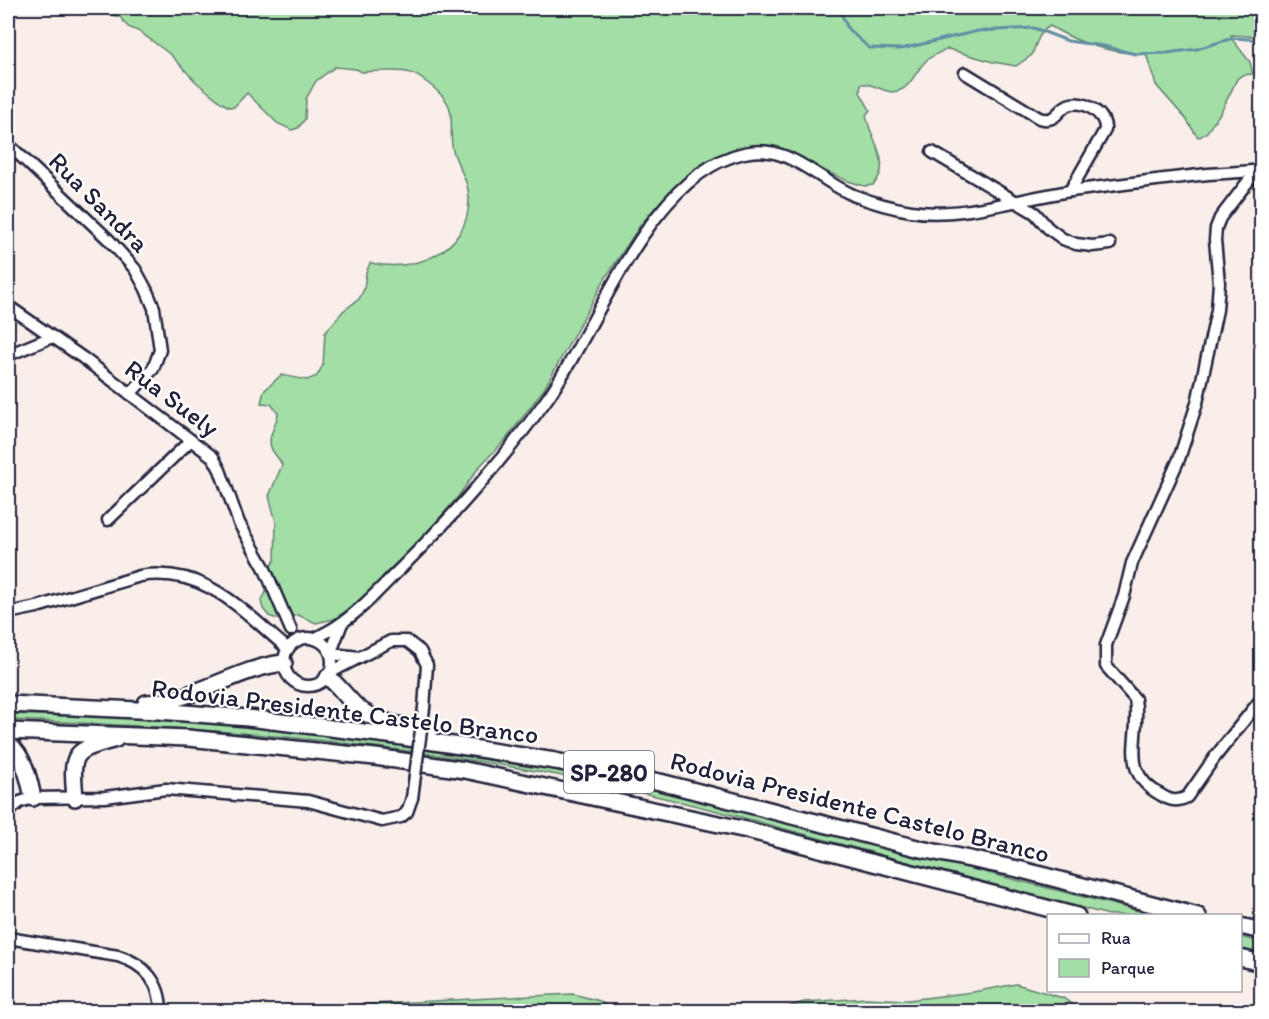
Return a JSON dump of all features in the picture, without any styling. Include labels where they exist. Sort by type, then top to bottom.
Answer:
[{"type":"highway","points":[[8,703],[161,702],[191,695],[267,665],[288,652]]},
{"type":"highway","points":[[329,675],[367,715],[410,727],[506,747],[555,761]]},
{"type":"highway","name":"Rodovia Presidente Castelo Branco","points":[[8,703],[248,718],[396,736],[555,761],[660,782],[921,849],[1018,869],[1194,914]]},
{"type":"highway","name":"Rodovia Presidente Castelo Branco","points":[[8,731],[131,735],[307,749],[465,770],[747,830],[1073,914]]},
{"type":"highway","points":[[75,798],[73,765],[77,754],[88,747],[131,735]]},
{"type":"highway","points":[[8,743],[19,755],[29,778],[33,798]]},
{"type":"highway","points":[[1242,927],[1262,932]]},
{"type":"highway","points":[[1242,958],[1262,963]]},
{"type":"street","points":[[965,73],[1039,118],[1052,119],[1070,104],[1083,105],[1101,116],[1105,130],[1070,191]]},
{"type":"street","name":"Rua Sandra","points":[[8,144],[109,240],[135,269],[146,289],[154,308],[160,350],[153,369],[130,394]]},
{"type":"street","points":[[288,652],[310,638],[342,624],[372,598],[422,547],[512,444],[548,398],[640,238],[672,199],[691,181],[724,159],[746,152],[763,151],[783,154],[852,194],[910,211],[939,213],[1070,191],[1206,174],[1259,170]]},
{"type":"street","points":[[932,152],[1035,213],[1048,228],[1063,239],[1076,244],[1092,246],[1110,244]]},
{"type":"street","points":[[1259,170],[1220,218],[1216,228],[1219,283],[1217,310],[1197,403],[1179,459],[1132,563],[1124,596],[1106,645],[1105,655],[1106,666],[1110,673],[1135,699],[1134,748],[1137,773],[1142,782],[1152,790],[1173,801],[1180,801],[1187,797],[1215,757],[1262,698]]},
{"type":"street","name":"Rua Suely","points":[[8,306],[213,457],[239,523],[264,567],[291,630],[288,652]]},
{"type":"street","points":[[8,355],[52,337]]},
{"type":"street","points":[[108,520],[190,441]]},
{"type":"street","points":[[8,613],[37,607],[140,576],[180,575],[208,586],[225,596],[288,652],[288,677],[300,686],[315,686],[329,675],[391,641],[406,641],[420,651],[426,664],[424,708],[412,798],[407,812],[401,817],[382,821],[308,801],[166,789],[120,796],[33,798],[20,802],[8,812]]},
{"type":"street","points":[[329,675],[331,653],[342,624]]},
{"type":"street","points":[[291,630],[321,641],[331,653],[360,657]]},
{"type":"street","points":[[8,938],[133,960],[145,969],[155,984],[161,1001],[161,1011]]},
{"type":"green space","points":[[97,8],[1261,8],[1262,37],[1231,35],[1250,62],[1253,74],[1242,75],[1237,79],[1222,110],[1207,132],[1200,137],[1156,85],[1146,54],[1096,47],[1050,26],[1041,35],[1032,55],[1016,66],[948,49],[923,63],[911,82],[903,89],[893,92],[861,84],[860,92],[870,110],[866,115],[868,124],[881,160],[879,177],[873,185],[864,186],[848,181],[791,156],[771,150],[699,169],[670,191],[641,224],[606,277],[544,389],[507,438],[479,467],[457,498],[383,583],[365,599],[334,619],[316,623],[298,615],[277,619],[269,616],[263,609],[261,601],[266,590],[262,579],[275,560],[276,522],[269,496],[282,465],[270,443],[278,413],[271,404],[261,403],[264,391],[281,375],[307,380],[317,376],[323,365],[325,333],[343,311],[359,299],[364,289],[370,263],[404,265],[421,261],[436,255],[450,245],[460,233],[467,217],[469,192],[453,151],[449,106],[437,90],[424,80],[407,72],[362,72],[356,69],[335,67],[316,81],[306,99],[305,119],[298,128],[292,130],[277,123],[247,93],[234,107],[222,103],[196,82],[171,55],[140,32],[128,27],[120,17],[100,12]]},
{"type":"green space","points":[[8,714],[201,722],[266,727],[458,750],[585,773],[679,795],[1151,914],[1105,914],[697,806],[608,785],[518,768],[391,749],[264,735],[8,720]]},
{"type":"green space","points":[[1242,937],[1261,942],[1261,956],[1242,951]]},
{"type":"green space","points":[[1016,984],[1063,998],[1082,1011],[775,1011],[804,1002],[867,998],[908,1000]]},
{"type":"green space","points":[[573,994],[600,1001],[613,1011],[314,1011],[314,1007]]},
{"type":"waterway","points":[[839,8],[848,29],[869,48],[901,49],[978,31],[1034,28],[1068,41],[1135,54],[1197,49],[1233,38],[1262,40]]}]
